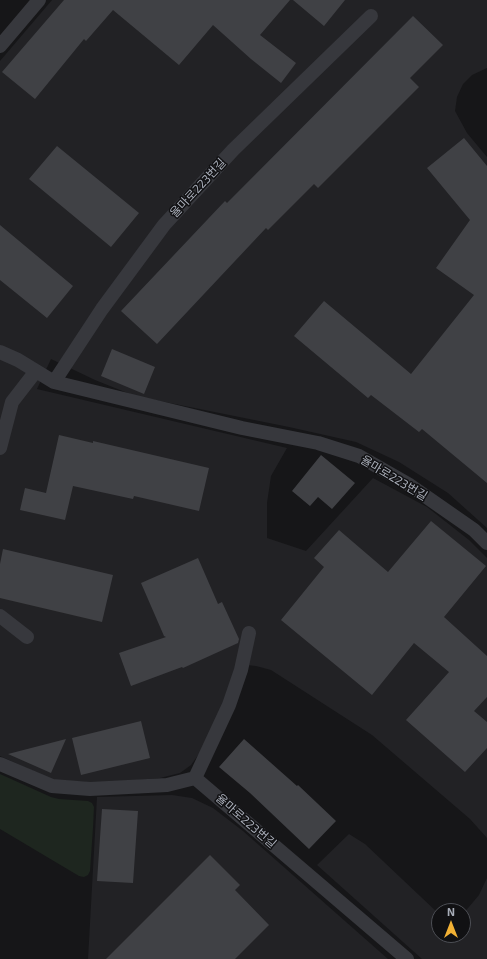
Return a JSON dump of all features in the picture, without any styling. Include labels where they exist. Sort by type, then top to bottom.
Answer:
[{"type":"lane","points":[[0,46],[39,0]]},
{"type":"lane","name":"율마로223번길","points":[[54,382],[102,309],[164,225],[233,150],[371,16]]},
{"type":"lane","name":"율마로223번길","points":[[0,352],[18,360],[54,382],[242,428],[318,443],[359,456],[408,484],[474,530],[487,543]]},
{"type":"lane","points":[[0,448],[12,402],[36,372]]},
{"type":"lane","points":[[0,616],[27,637]]},
{"type":"lane","points":[[0,764],[52,786],[90,789],[167,785],[195,778],[229,705],[241,670],[249,633]]},
{"type":"lane","name":"율마로223번길","points":[[195,778],[407,959]]},
{"type":"shaded area","points":[[52,0],[487,0],[487,68],[472,75],[463,84],[457,97],[455,111],[467,133],[487,157],[487,528],[448,493],[399,462],[356,442],[135,396],[95,380],[51,359],[37,389],[287,448],[271,476],[267,503],[267,538],[306,551],[373,478],[427,507],[469,540],[487,558],[487,838],[470,819],[372,735],[271,670],[256,666],[237,664],[223,705],[201,751],[191,765],[180,773],[160,778],[102,783],[53,780],[0,756],[0,61]]},
{"type":"shaded area","points":[[0,774],[51,797],[88,801],[92,803],[94,807],[93,828],[90,871],[88,875],[84,877],[79,876],[0,829]]},
{"type":"shaded area","points":[[172,795],[192,798],[213,808],[243,831],[388,959],[88,959],[97,797]]},
{"type":"shaded area","points":[[349,834],[365,844],[431,906],[431,943],[471,943],[471,904],[479,895],[487,878],[487,959],[422,959],[317,865]]},
{"type":"building","points":[[64,0],[290,0],[260,35],[296,63],[281,83],[251,59],[213,25],[179,65],[113,10],[86,41],[84,39],[35,99],[2,72]]},
{"type":"building","points":[[293,0],[345,0],[324,26]]},
{"type":"building","points":[[413,16],[443,45],[410,78],[419,87],[318,188],[314,184],[268,230],[266,228],[157,344],[121,311],[225,201],[227,203]]},
{"type":"building","points":[[464,138],[487,166],[487,483],[422,429],[419,432],[371,395],[368,398],[294,336],[324,301],[411,374],[474,295],[436,268],[470,220],[427,168]]},
{"type":"building","points":[[57,146],[139,213],[111,247],[29,179]]},
{"type":"building","points":[[0,225],[73,286],[47,318],[0,280]]},
{"type":"building","points":[[112,349],[155,367],[144,394],[101,376]]},
{"type":"building","points":[[59,435],[93,443],[93,441],[209,468],[199,511],[134,496],[133,499],[73,486],[65,520],[20,510],[25,488],[46,493]]},
{"type":"building","points":[[321,455],[355,483],[332,509],[318,497],[310,506],[292,491]]},
{"type":"building","points":[[431,521],[486,566],[444,617],[487,656],[487,697],[474,711],[487,722],[487,748],[465,772],[406,720],[449,672],[414,643],[372,695],[281,620],[324,567],[314,558],[339,530],[388,572]]},
{"type":"building","points":[[3,549],[113,575],[102,622],[0,598],[0,564]]},
{"type":"building","points":[[198,558],[218,604],[222,602],[239,639],[238,643],[183,668],[182,667],[131,686],[119,653],[166,637],[164,636],[141,583]]},
{"type":"building","points":[[141,721],[150,758],[81,775],[72,738]]},
{"type":"building","points":[[66,739],[51,773],[8,754]]},
{"type":"building","points":[[244,739],[297,786],[298,785],[336,821],[309,849],[250,793],[219,767]]},
{"type":"building","points":[[102,809],[138,811],[133,883],[97,881]]},
{"type":"building","points":[[210,855],[240,885],[235,890],[269,925],[235,959],[106,959]]}]
